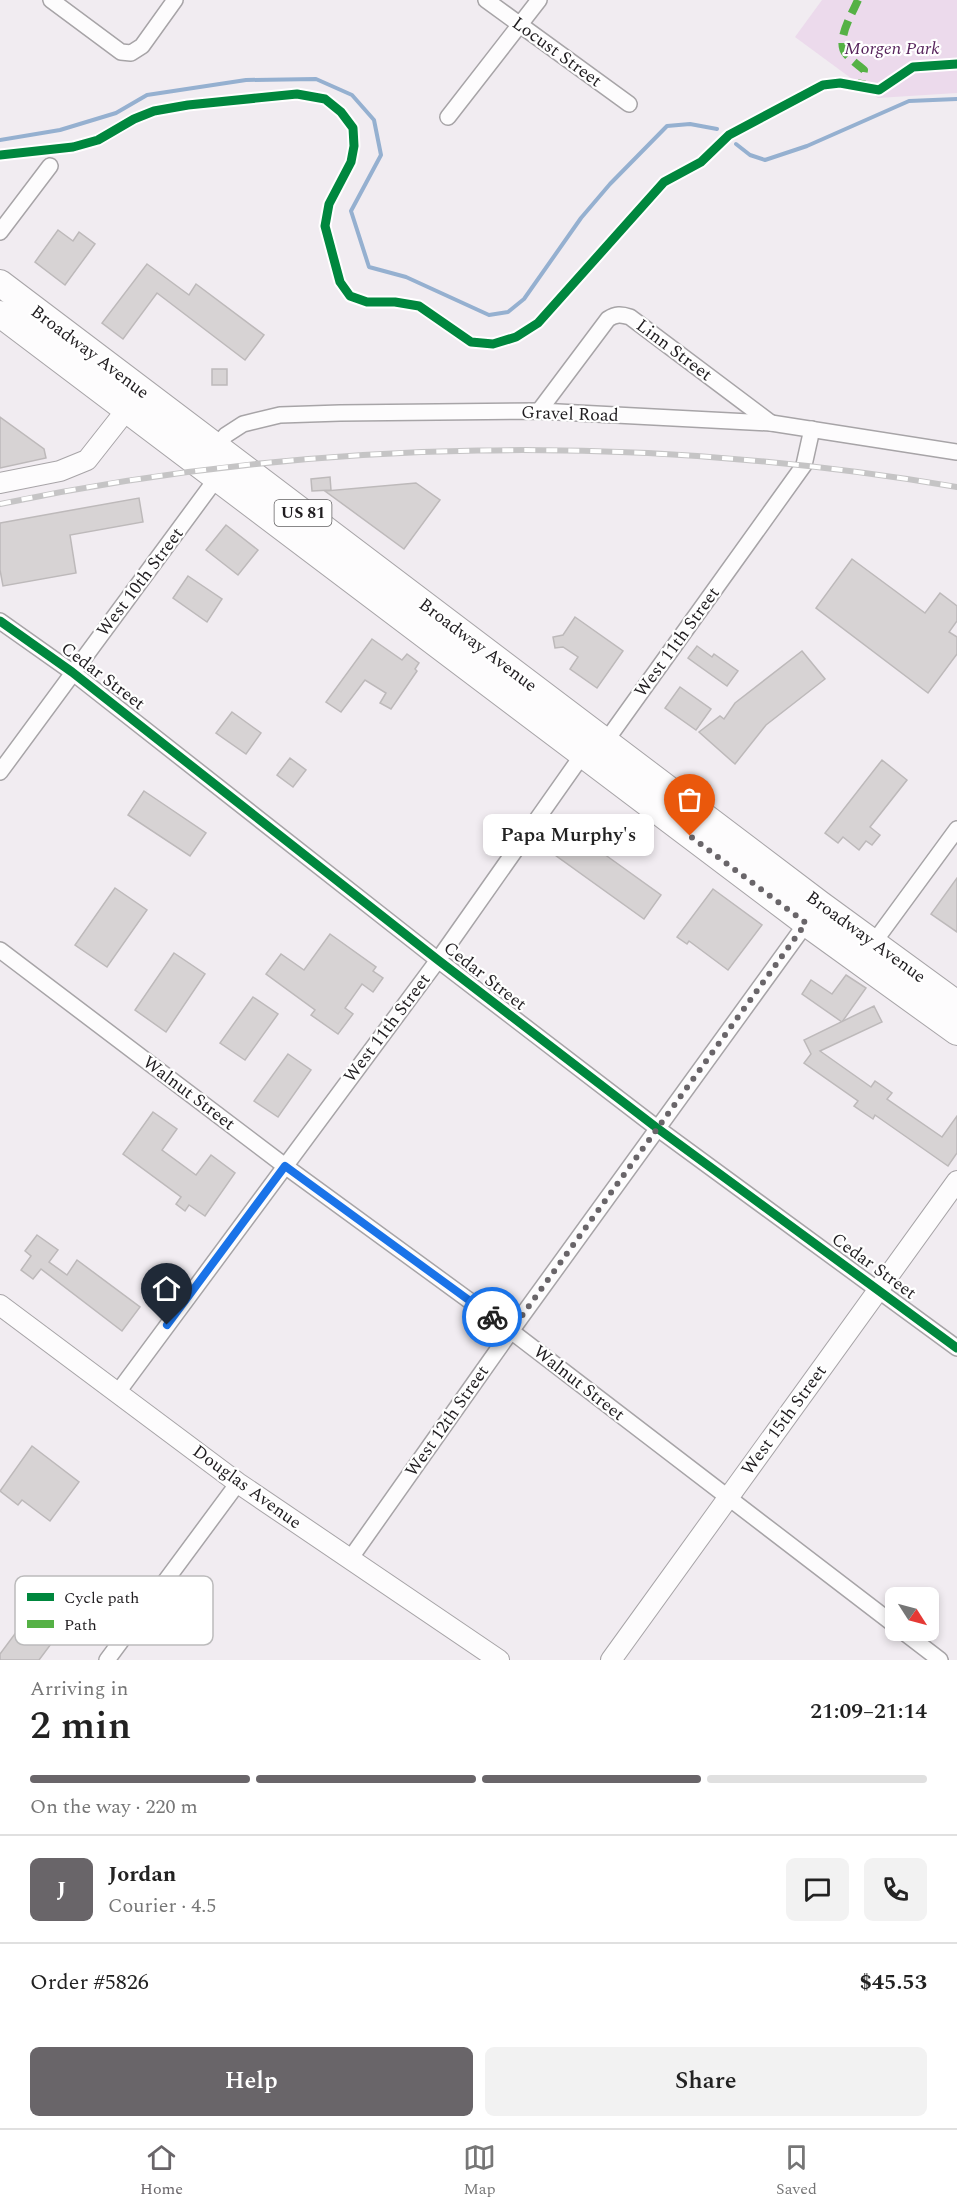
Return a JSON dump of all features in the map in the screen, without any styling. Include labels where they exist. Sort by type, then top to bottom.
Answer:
[{"type":"highway","name":"Broadway Avenue","points":[[0,283],[133,401],[210,464],[583,754],[867,952],[957,1004]]},
{"type":"highway","name":"Broadway Avenue","points":[[0,314],[133,401]]},
{"type":"highway","name":"Broadway Avenue","points":[[210,464],[606,741],[813,914]]},
{"type":"highway","name":"Broadway Avenue","points":[[867,952],[957,1032]]},
{"type":"street","points":[[51,0],[121,52],[131,53],[142,46],[175,0]]},
{"type":"street","name":"Locust Street","points":[[486,0],[629,104]]},
{"type":"street","points":[[448,117],[539,0]]},
{"type":"street","points":[[0,232],[50,166]]},
{"type":"street","name":"Linn Street","points":[[538,411],[608,320],[614,316],[623,315],[630,317],[771,423]]},
{"type":"street","points":[[0,483],[60,471],[87,460],[133,401]]},
{"type":"street","name":"Gravel Road","points":[[210,464],[226,435],[243,424],[280,415],[340,412],[538,411],[771,423],[957,452]]},
{"type":"street","name":"West 11th Street","points":[[118,1392],[438,960],[583,754],[606,741],[804,465],[812,429]]},
{"type":"street","name":"West 10th Street","points":[[0,772],[72,672],[210,464]]},
{"type":"street","name":"Cedar Street","points":[[0,621],[72,672],[438,960],[657,1128],[957,1348]]},
{"type":"street","points":[[867,952],[957,829]]},
{"type":"street","name":"West 12th Street","points":[[350,1559],[511,1331],[813,914]]},
{"type":"street","name":"Walnut Street","points":[[0,950],[285,1166],[511,1331],[885,1618]]},
{"type":"street","name":"West 15th Street","points":[[611,1660],[957,1181]]},
{"type":"street","name":"Douglas Avenue","points":[[0,1305],[238,1483],[499,1660]]},
{"type":"street","points":[[169,1576],[238,1483]]},
{"type":"street","points":[[915,1641],[940,1660]]},
{"type":"street","points":[[107,1660],[118,1645]]},
{"type":"green space","name":"Morgen Park","points":[[822,0],[957,0],[957,93],[878,98],[795,37]]},
{"type":"building","points":[[58,230],[73,241],[79,232],[95,244],[65,285],[35,262]]},
{"type":"building","points":[[147,264],[189,295],[196,284],[264,335],[245,360],[157,293],[123,339],[102,323]]},
{"type":"building","points":[[212,369],[227,369],[227,385],[212,385]]},
{"type":"building","points":[[0,417],[44,449],[46,458],[0,468]]},
{"type":"building","points":[[330,477],[331,490],[312,491],[311,479]]},
{"type":"building","points":[[416,483],[440,500],[404,549],[325,491]]},
{"type":"building","points":[[139,498],[143,522],[70,535],[76,573],[3,586],[0,570],[0,523]]},
{"type":"building","points":[[226,525],[258,550],[238,575],[206,550]]},
{"type":"building","points":[[852,559],[925,613],[940,593],[957,606],[957,621],[949,632],[957,637],[957,654],[928,693],[816,608]]},
{"type":"building","points":[[188,576],[222,599],[207,622],[173,598]]},
{"type":"building","points":[[575,617],[623,651],[597,688],[570,669],[578,657],[563,647],[555,648],[553,637],[563,635]]},
{"type":"building","points":[[372,639],[402,660],[407,654],[419,663],[415,669],[417,671],[391,709],[380,703],[386,693],[365,680],[341,712],[326,702]]},
{"type":"building","points":[[697,646],[712,657],[714,654],[738,671],[727,686],[688,658]]},
{"type":"building","points":[[802,651],[825,679],[766,725],[735,764],[699,732],[720,716],[724,719],[735,703]]},
{"type":"building","points":[[680,687],[711,709],[696,730],[665,708]]},
{"type":"building","points":[[232,712],[261,733],[246,754],[216,733]]},
{"type":"building","points":[[290,758],[306,770],[293,787],[277,775]]},
{"type":"building","points":[[882,760],[907,780],[870,827],[880,835],[872,845],[866,841],[859,850],[843,837],[838,843],[825,833]]},
{"type":"building","points":[[144,791],[206,833],[190,856],[128,815]]},
{"type":"building","points":[[572,831],[661,895],[644,919],[555,855]]},
{"type":"building","points":[[957,878],[957,932],[931,914]]},
{"type":"building","points":[[115,888],[147,910],[107,967],[75,945]]},
{"type":"building","points":[[713,889],[762,925],[728,970],[689,941],[687,944],[677,937]]},
{"type":"building","points":[[330,934],[376,967],[373,971],[383,978],[373,992],[362,984],[345,1008],[353,1014],[338,1034],[311,1015],[315,1010],[266,974],[281,954],[304,970]]},
{"type":"building","points":[[174,953],[205,974],[166,1032],[135,1010]]},
{"type":"building","points":[[846,975],[866,988],[842,1022],[802,994],[811,980],[832,994]]},
{"type":"building","points":[[253,997],[278,1014],[245,1060],[220,1043]]},
{"type":"building","points":[[874,1006],[882,1022],[820,1051],[871,1087],[875,1081],[892,1093],[887,1099],[942,1137],[957,1116],[957,1153],[948,1166],[875,1115],[873,1119],[854,1106],[858,1101],[804,1063],[811,1054],[804,1040]]},
{"type":"building","points":[[288,1054],[311,1070],[278,1117],[254,1101]]},
{"type":"building","points":[[153,1112],[177,1129],[162,1150],[196,1175],[211,1155],[235,1173],[205,1216],[189,1205],[185,1211],[176,1204],[181,1197],[123,1154]]},
{"type":"building","points":[[37,1235],[58,1250],[49,1262],[67,1275],[77,1260],[140,1307],[122,1331],[41,1269],[33,1279],[21,1270],[31,1256],[25,1251]]},
{"type":"building","points":[[32,1446],[79,1482],[50,1521],[22,1500],[18,1505],[0,1491]]},
{"type":"building","points":[[15,1634],[15,1645],[50,1645],[39,1660],[0,1660],[0,1654]]},
{"type":"waterway","points":[[0,140],[60,130],[116,113],[147,95],[246,80],[316,79],[352,95],[374,120],[381,155],[351,211],[369,267],[406,277],[489,315],[508,312],[524,299],[581,218],[610,184],[667,126],[690,124],[717,129]]},
{"type":"waterway","points":[[736,144],[750,155],[765,160],[807,146],[909,101],[957,99]]},
{"type":"railway","points":[[0,504],[119,482],[238,466],[358,455],[478,450],[598,451],[718,458],[838,470],[957,487]]},
{"type":"marked path","points":[[858,0],[842,42],[846,54],[864,70],[861,86]]},
{"type":"cycle path","points":[[0,155],[73,147],[98,140],[134,119],[154,111],[188,105],[297,94],[325,99],[341,112],[353,128],[354,146],[351,162],[329,204],[325,226],[340,282],[350,296],[367,302],[395,302],[419,306],[471,342],[493,344],[516,337],[538,323],[664,182],[701,162],[729,135],[823,85],[840,83],[879,90],[913,67],[957,64]]},
{"type":"cycle path","points":[[0,621],[72,672],[438,960],[657,1128],[957,1348]]},
{"type":"way so far","points":[[492,1317],[511,1331],[806,923],[690,836]]},
{"type":"place","name":"Papa Murphy's","points":[[690,836]]},
{"type":"route","points":[[167,1325],[285,1166],[492,1317]]}]
